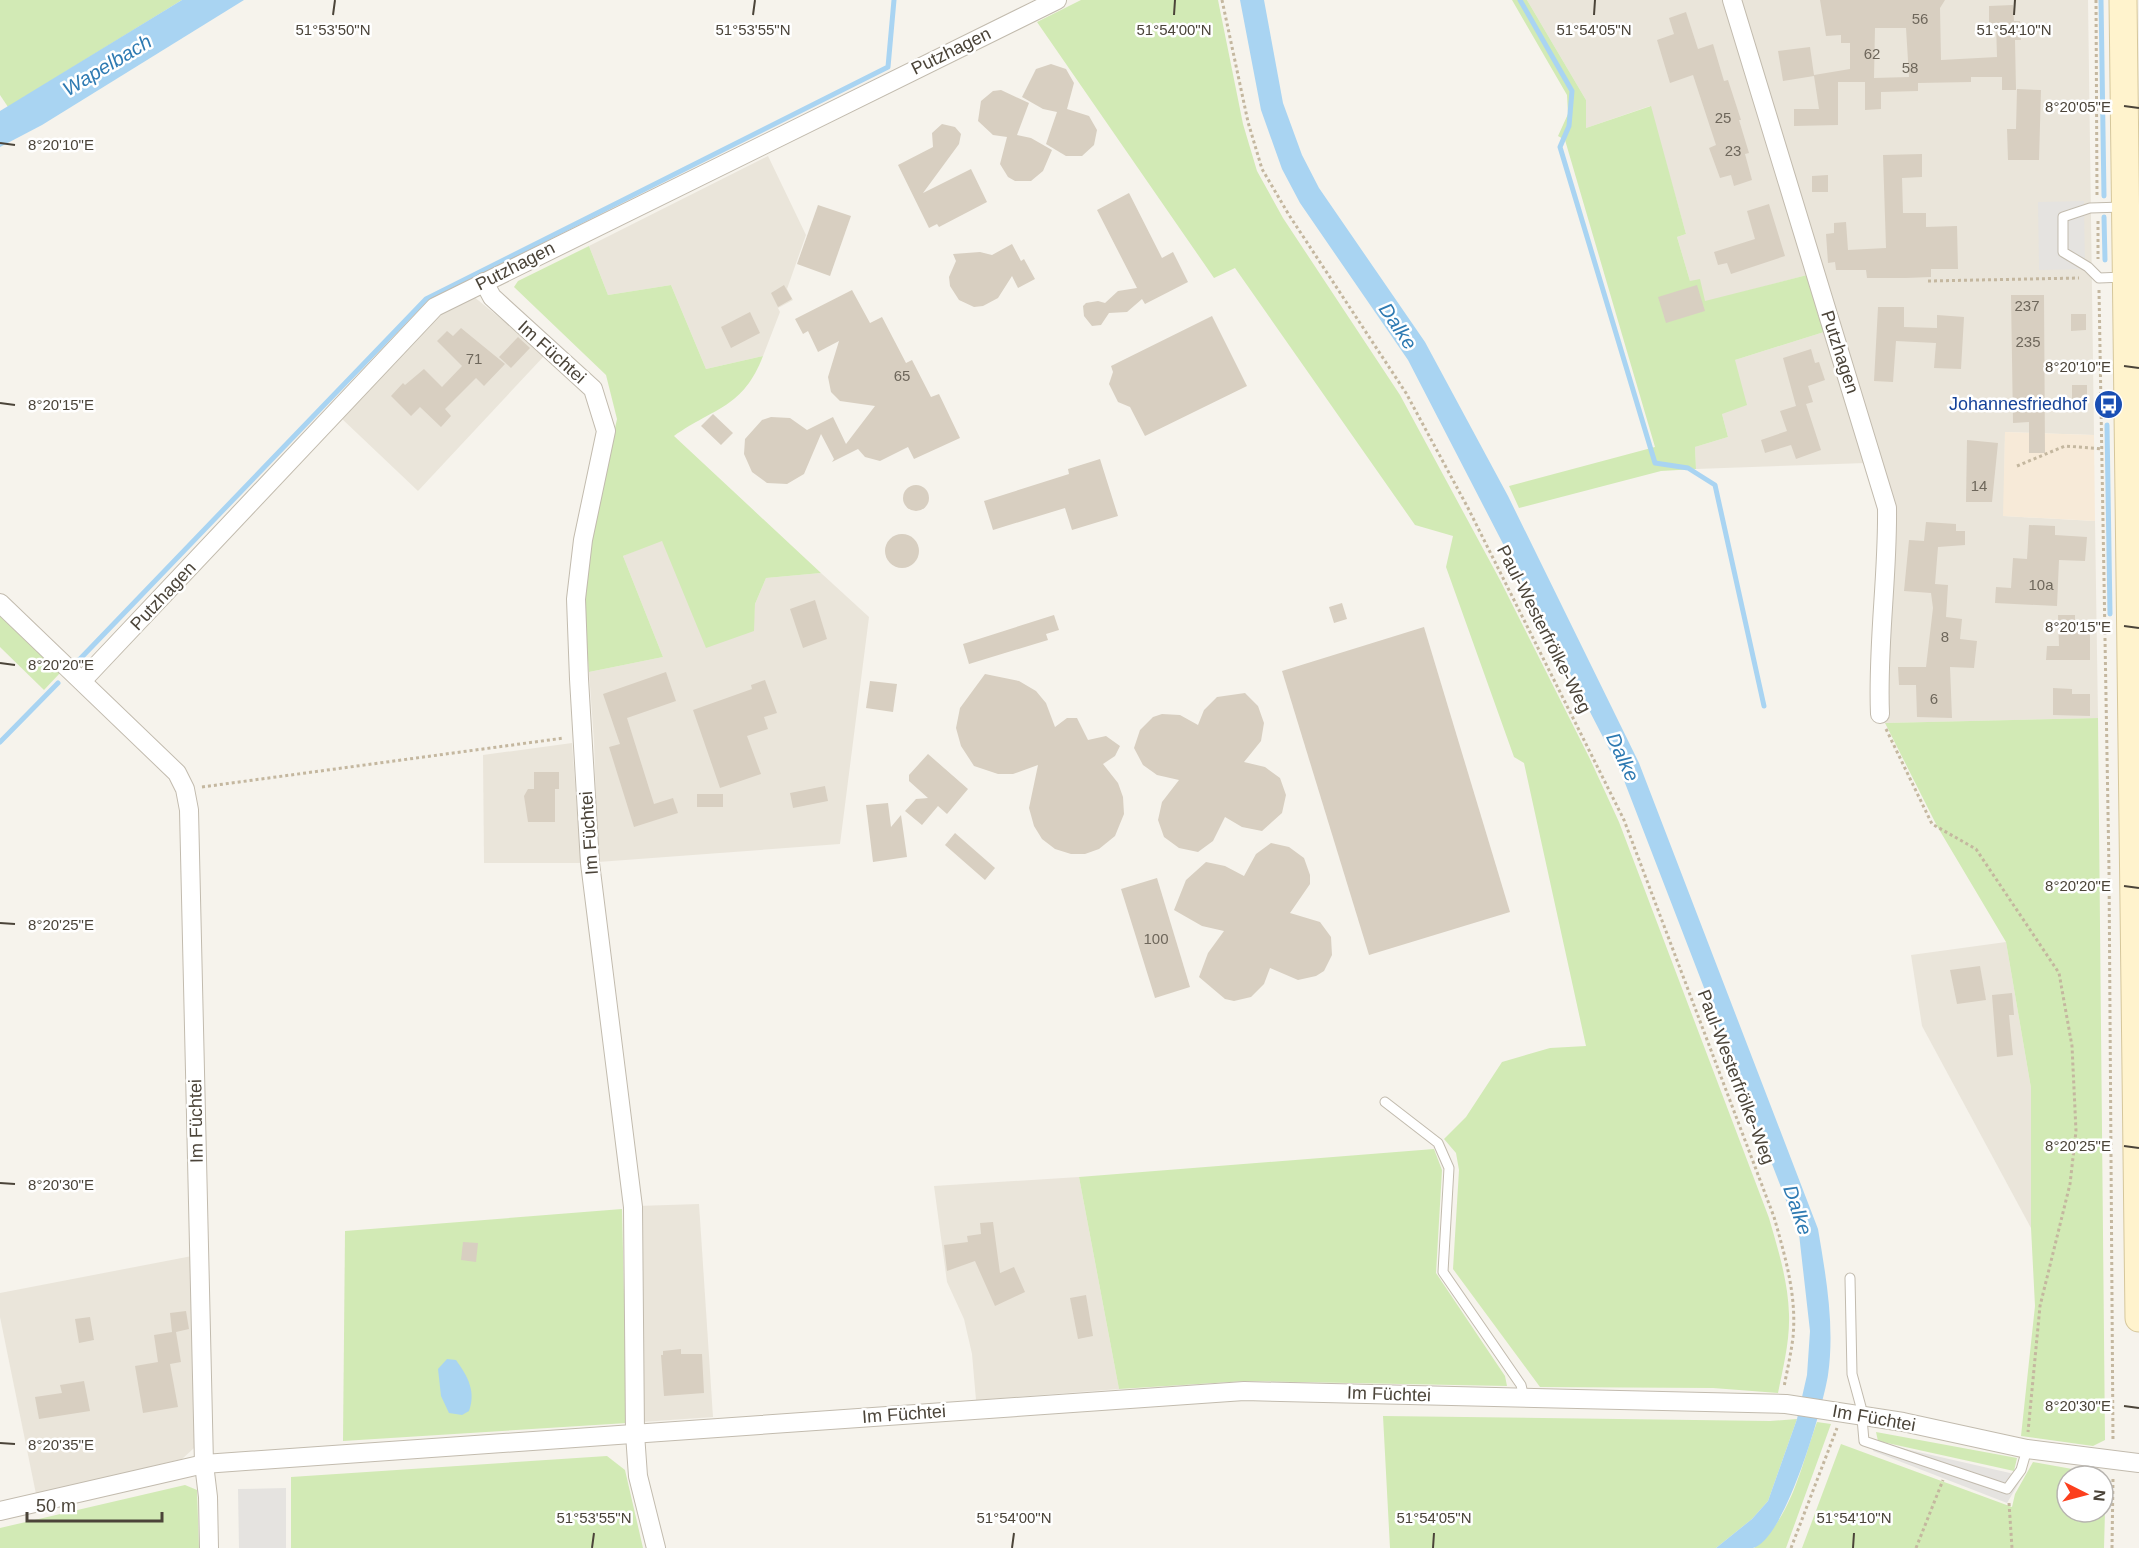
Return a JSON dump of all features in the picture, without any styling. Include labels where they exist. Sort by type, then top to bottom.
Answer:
[{"type":"main road","points":[[2123,0],[2126,277],[2135,675],[2139,1318]]},
{"type":"street","name":"Putzhagen","points":[[82,681],[435,308],[1057,0]]},
{"type":"street","name":"Putzhagen","points":[[1732,0],[1887,508],[1888,537],[1878,661],[1880,714]]},
{"type":"street","name":"Im Füchtei","points":[[484,282],[492,297],[593,389],[606,431],[583,540],[576,599],[590,863],[633,1207],[635,1434]]},
{"type":"street","name":"Im Füchtei","points":[[0,603],[177,773],[185,789],[189,810],[204,1464],[208,1497],[209,1548]]},
{"type":"street","name":"Im Füchtei","points":[[0,1511],[204,1464],[1244,1390],[1784,1404],[1903,1422],[2026,1449],[2139,1463]]},
{"type":"street","points":[[635,1434],[639,1476],[656,1548]]},
{"type":"lane","points":[[2125,207],[2097,207],[2063,217],[2063,252],[2088,267],[2099,278],[2126,277]]},
{"type":"lane","points":[[1385,1102],[1438,1143],[1449,1168],[1443,1272],[1521,1385],[1524,1398]]},
{"type":"lane","points":[[1850,1278],[1852,1374],[1847,1413],[1864,1441],[2007,1489],[2021,1470],[2026,1449]]},
{"type":"path","name":"Paul-Westerfrölke-Weg","points":[[1222,0],[1248,122],[1262,169],[1289,215],[1406,393],[1468,508],[1624,820],[1774,1217],[1787,1264],[1794,1314],[1784,1404]]},
{"type":"path","points":[[2096,0],[2097,207],[2103,449],[2112,1548]]},
{"type":"path","points":[[1928,281],[2099,278]]},
{"type":"path","points":[[2017,466],[2065,446],[2103,449]]},
{"type":"path","points":[[1880,714],[1932,824],[1977,849],[2059,973],[2072,1046],[2076,1131],[2070,1184],[2040,1306],[2026,1449]]},
{"type":"path","points":[[185,789],[584,735]]},
{"type":"path","points":[[1791,1548],[1847,1413]]},
{"type":"path","points":[[1916,1548],[1947,1470]]},
{"type":"path","points":[[2007,1489],[2012,1548]]},
{"type":"shaded area","points":[[1527,0],[1723,0],[1807,275],[1705,302],[1690,281],[1677,237],[1686,234],[1650,106],[1586,128],[1586,100]]},
{"type":"shaded area","points":[[1740,0],[2088,0],[2094,435],[2005,432],[2004,516],[2095,521],[2098,718],[1885,723],[1885,661],[1895,541]]},
{"type":"shaded area","points":[[768,156],[806,235],[787,289],[793,300],[778,308],[780,312],[763,356],[706,369],[671,285],[608,295],[589,246]]},
{"type":"shaded area","points":[[2084,201],[2085,269],[2039,270],[2038,202]]},
{"type":"shaded area","points":[[473,296],[545,355],[418,491],[340,417],[441,312]]},
{"type":"shaded area","points":[[1824,332],[1866,463],[1696,469],[1695,447],[1728,437],[1722,414],[1735,360]]},
{"type":"shaded area","points":[[2005,432],[2094,435],[2095,521],[2003,516]]},
{"type":"shaded area","points":[[661,540],[753,631],[755,604],[766,578],[821,573],[869,617],[840,844],[598,862],[589,672],[663,657],[623,556]]},
{"type":"shaded area","points":[[572,743],[581,863],[484,863],[483,755]]},
{"type":"shaded area","points":[[2006,942],[2031,1088],[2031,1228],[1922,1026],[1911,955]]},
{"type":"shaded area","points":[[1079,1177],[1119,1389],[976,1400],[972,1354],[964,1319],[947,1282],[934,1186]]},
{"type":"shaded area","points":[[699,1204],[713,1417],[642,1422],[637,1206]]},
{"type":"shaded area","points":[[192,1256],[194,1448],[182,1459],[36,1494],[0,1317],[0,1293]]},
{"type":"shaded area","points":[[1875,1442],[2023,1476],[2007,1503],[1873,1451]]},
{"type":"shaded area","points":[[286,1488],[286,1548],[239,1548],[238,1489]]},
{"type":"green space","points":[[0,0],[182,0],[8,107],[0,95]]},
{"type":"green space","points":[[1081,0],[1218,0],[1243,124],[1257,171],[1283,218],[1400,395],[1500,580],[1619,822],[1776,1241],[1785,1277],[1789,1314],[1787,1344],[1778,1393],[1713,1388],[1540,1387],[1453,1269],[1459,1170],[1456,1153],[1444,1139],[1466,1117],[1502,1062],[1550,1048],[1586,1046],[1524,763],[1514,757],[1446,567],[1453,536],[1415,525],[1235,268],[1214,278],[1037,22]]},
{"type":"green space","points":[[1512,0],[1527,0],[1586,100],[1586,128],[1651,106],[1686,234],[1677,237],[1690,281],[1700,279],[1705,301],[1807,275],[1824,332],[1735,360],[1747,405],[1722,414],[1728,437],[1695,447],[1696,469],[1661,471],[1519,508],[1509,486],[1655,447],[1565,140],[1558,136],[1568,114],[1567,95]]},
{"type":"green space","points":[[589,246],[608,295],[671,285],[706,369],[763,356],[755,373],[737,397],[674,436],[821,573],[766,578],[755,604],[754,631],[706,648],[662,541],[623,556],[663,657],[589,672],[583,598],[590,541],[617,419],[606,375],[514,287],[518,281]]},
{"type":"green space","points":[[0,616],[60,673],[44,690],[0,647]]},
{"type":"green space","points":[[2098,718],[2105,1440],[2093,1446],[2021,1436],[2035,1306],[2031,1228],[2031,1088],[2006,942],[1937,826],[1885,723]]},
{"type":"green space","points":[[1434,1149],[1442,1170],[1436,1273],[1505,1376],[1507,1386],[1246,1381],[1119,1389],[1079,1177]]},
{"type":"green space","points":[[622,1209],[627,1423],[343,1441],[345,1231]]},
{"type":"green space","points":[[1383,1416],[1770,1421],[1797,1419],[1768,1501],[1752,1519],[1716,1548],[1390,1548]]},
{"type":"green space","points":[[1817,1422],[1831,1424],[1786,1548],[1754,1548],[1778,1522],[1786,1507]]},
{"type":"green space","points":[[1876,1432],[2017,1458],[2014,1471],[1878,1441]]},
{"type":"green space","points":[[1841,1444],[2012,1507],[2015,1494],[2033,1462],[2055,1466],[2055,1524],[2105,1524],[2104,1548],[1802,1548]]},
{"type":"green space","points":[[607,1456],[625,1470],[643,1548],[291,1548],[291,1477]]},
{"type":"green space","points":[[185,1485],[197,1490],[199,1548],[0,1548],[0,1528]]},
{"type":"water","name":"Wapelbach","points":[[182,0],[244,0],[42,125],[0,147],[0,111]]},
{"type":"water","name":"Dalke","points":[[1240,0],[1264,0],[1283,103],[1302,155],[1319,188],[1425,342],[1508,496],[1639,763],[1818,1229],[1827,1283],[1831,1339],[1825,1391],[1801,1470],[1778,1522],[1765,1540],[1753,1548],[1716,1548],[1752,1519],[1768,1501],[1797,1419],[1807,1375],[1810,1331],[1799,1234],[1620,770],[1408,360],[1300,203],[1282,169],[1261,110]]},
{"type":"water","points":[[447,1359],[456,1360],[470,1384],[471,1404],[469,1411],[462,1415],[449,1413],[441,1396],[438,1369]]},
{"type":"building","points":[[1820,0],[1945,0],[1940,8],[1941,60],[1997,57],[1996,23],[1989,23],[1989,6],[2013,5],[2014,21],[2020,21],[2021,40],[2015,40],[2016,90],[2002,90],[2002,77],[1971,77],[1971,82],[1918,83],[1918,91],[1881,92],[1881,109],[1865,110],[1865,82],[1838,82],[1838,125],[1794,126],[1794,109],[1819,109],[1814,76],[1783,81],[1778,51],[1810,47],[1814,75],[1850,69],[1850,43],[1841,43],[1841,35],[1826,36]],"holes":[[[1875,28],[1906,28],[1909,77],[1874,78]]]},
{"type":"building","points":[[1686,12],[1698,49],[1713,44],[1724,81],[1728,80],[1741,120],[1739,120],[1749,153],[1745,154],[1752,180],[1734,186],[1731,175],[1720,178],[1709,148],[1716,145],[1693,75],[1670,83],[1657,40],[1674,34],[1669,18]]},
{"type":"building","points":[[1051,64],[1066,69],[1074,83],[1067,109],[1089,116],[1097,130],[1094,145],[1082,156],[1066,156],[1046,144],[1057,112],[1043,109],[1022,97],[1036,69]]},
{"type":"building","points":[[2017,89],[2041,90],[2039,160],[2008,160],[2007,129],[2016,129]]},
{"type":"building","points":[[1001,90],[1029,103],[1017,135],[1031,138],[1052,150],[1043,171],[1031,181],[1015,181],[1008,177],[1000,164],[1007,137],[993,135],[978,121],[981,101],[993,91]]},
{"type":"building","points":[[942,124],[955,127],[961,134],[959,144],[923,193],[971,169],[987,202],[939,227],[937,224],[929,228],[898,165],[933,147],[932,133]]},
{"type":"building","points":[[1922,154],[1922,177],[1902,178],[1903,213],[1926,213],[1926,227],[1957,226],[1958,269],[1931,269],[1931,277],[1906,278],[1867,278],[1866,270],[1836,270],[1835,262],[1828,263],[1826,234],[1834,233],[1834,223],[1846,222],[1848,250],[1886,248],[1883,155]]},
{"type":"building","points":[[1828,175],[1828,192],[1812,192],[1812,176]]},
{"type":"building","points":[[1129,193],[1162,258],[1173,252],[1188,282],[1145,304],[1142,299],[1127,312],[1109,313],[1101,325],[1092,326],[1084,316],[1083,306],[1086,303],[1098,301],[1105,303],[1118,291],[1137,288],[1097,210]]},
{"type":"building","points":[[1769,204],[1785,256],[1731,274],[1727,263],[1718,265],[1714,252],[1755,239],[1747,211]]},
{"type":"building","points":[[818,205],[851,216],[830,276],[797,264]]},
{"type":"building","points":[[1012,244],[1021,261],[1024,259],[1035,279],[1018,288],[1012,276],[998,298],[983,306],[974,307],[959,300],[950,286],[949,277],[956,261],[953,254],[980,252],[992,255]]},
{"type":"building","points":[[784,285],[792,299],[778,307],[771,293]]},
{"type":"building","points":[[1697,285],[1705,311],[1666,323],[1658,297]]},
{"type":"building","points":[[852,290],[870,323],[882,317],[906,363],[912,360],[931,397],[939,394],[960,438],[914,459],[908,447],[880,461],[865,457],[858,449],[832,462],[834,459],[821,434],[804,474],[787,484],[767,483],[752,472],[744,454],[745,439],[762,420],[771,417],[790,418],[807,430],[833,417],[846,444],[875,406],[840,401],[831,392],[828,377],[839,341],[818,352],[808,331],[803,334],[795,319]]},
{"type":"building","points":[[2011,295],[2044,295],[2045,453],[2029,453],[2029,422],[2013,423]]},
{"type":"building","points":[[1878,307],[1904,307],[1904,327],[1937,328],[1937,315],[1964,317],[1961,369],[1934,368],[1936,343],[1896,341],[1893,382],[1874,381]]},
{"type":"building","points":[[750,312],[760,333],[731,348],[721,327]]},
{"type":"building","points":[[2071,314],[2086,314],[2086,330],[2071,331]]},
{"type":"building","points":[[1212,316],[1247,386],[1145,436],[1130,407],[1118,402],[1109,384],[1113,372],[1111,366]]},
{"type":"building","points":[[461,328],[505,364],[484,386],[476,378],[445,409],[451,416],[441,427],[420,407],[411,416],[391,396],[403,383],[405,385],[424,369],[442,387],[462,366],[437,341],[447,331],[453,336]]},
{"type":"building","points":[[518,337],[530,348],[511,368],[499,357]]},
{"type":"building","points":[[1811,349],[1815,363],[1819,362],[1825,380],[1808,386],[1813,402],[1806,404],[1821,450],[1796,459],[1791,445],[1765,453],[1761,440],[1787,431],[1780,411],[1796,406],[1783,358]]},
{"type":"building","points":[[2072,385],[2087,385],[2087,402],[2072,402]]},
{"type":"building","points":[[713,414],[733,433],[721,445],[701,426]]},
{"type":"building","points":[[1967,440],[1998,443],[1992,502],[1966,502]]},
{"type":"building","points":[[1100,459],[1118,516],[1072,530],[1065,508],[993,530],[984,501],[1069,474],[1068,469]]},
{"type":"building","points":[[916,485],[925,489],[929,498],[925,507],[916,511],[907,507],[903,498],[907,489]]},
{"type":"building","points":[[1926,522],[1956,524],[1956,531],[1965,531],[1965,545],[1938,547],[1935,584],[1948,585],[1946,617],[1962,619],[1960,639],[1977,641],[1974,668],[1950,667],[1952,718],[1917,717],[1916,685],[1899,685],[1898,667],[1926,667],[1933,608],[1931,593],[1904,591],[1909,540],[1924,541]]},
{"type":"building","points":[[2029,525],[2055,526],[2055,535],[2087,537],[2085,561],[2059,560],[2057,606],[1995,603],[1996,587],[2011,588],[2013,558],[2027,559]]},
{"type":"building","points":[[902,534],[914,539],[919,551],[914,563],[902,568],[890,563],[885,551],[890,539]]},
{"type":"building","points":[[815,600],[827,639],[803,648],[790,609]]},
{"type":"building","points":[[1342,603],[1347,619],[1334,623],[1329,607]]},
{"type":"building","points":[[1054,615],[1059,630],[1046,634],[1048,640],[969,664],[963,644]]},
{"type":"building","points":[[2058,615],[2075,615],[2075,631],[2090,631],[2090,660],[2046,660],[2047,646],[2059,646]]},
{"type":"building","points":[[1424,627],[1510,912],[1369,955],[1282,671]]},
{"type":"building","points":[[666,672],[676,701],[627,718],[654,804],[673,798],[678,813],[634,827],[609,747],[620,744],[603,694]]},
{"type":"building","points":[[985,674],[1019,681],[1036,691],[1046,703],[1055,727],[1067,718],[1077,718],[1088,740],[1106,736],[1120,746],[1115,756],[1103,764],[1118,783],[1123,797],[1124,814],[1115,836],[1099,849],[1085,854],[1071,854],[1055,849],[1042,839],[1034,826],[1029,808],[1038,765],[1013,774],[998,774],[974,766],[961,746],[956,728],[960,708]]},
{"type":"building","points":[[765,680],[777,713],[764,717],[768,729],[747,736],[761,774],[720,788],[693,710],[752,689],[751,685]]},
{"type":"building","points":[[870,681],[897,684],[893,712],[866,708]]},
{"type":"building","points":[[2053,688],[2072,689],[2072,694],[2090,694],[2090,716],[2053,715]]},
{"type":"building","points":[[1245,693],[1258,706],[1264,723],[1261,741],[1244,762],[1265,767],[1280,778],[1286,795],[1282,813],[1262,831],[1242,827],[1225,817],[1213,841],[1198,852],[1179,848],[1164,837],[1158,820],[1162,802],[1179,780],[1157,775],[1143,765],[1134,748],[1140,730],[1153,717],[1162,714],[1180,715],[1198,725],[1204,710],[1217,697]]},
{"type":"building","points":[[928,754],[968,789],[947,814],[938,806],[922,825],[905,811],[916,799],[928,798],[909,781],[909,775]]},
{"type":"building","points":[[534,772],[559,772],[559,789],[555,789],[555,822],[528,822],[524,796],[528,789],[534,789]]},
{"type":"building","points":[[825,786],[828,801],[793,808],[790,793]]},
{"type":"building","points":[[697,794],[723,794],[723,807],[697,807]]},
{"type":"building","points":[[888,803],[891,827],[901,815],[907,857],[873,862],[866,805]]},
{"type":"building","points":[[955,833],[995,868],[985,880],[945,845]]},
{"type":"building","points":[[1271,843],[1289,847],[1304,858],[1310,875],[1310,884],[1290,913],[1320,922],[1331,937],[1332,955],[1324,971],[1316,976],[1298,980],[1270,968],[1264,984],[1251,997],[1234,1001],[1225,999],[1199,977],[1208,953],[1224,931],[1202,926],[1174,910],[1186,880],[1206,862],[1225,866],[1244,876],[1256,854]]},
{"type":"building","points":[[1157,878],[1190,987],[1155,998],[1121,889]]},
{"type":"building","points":[[1980,966],[1986,1000],[1957,1004],[1950,970]]},
{"type":"building","points":[[2012,993],[2014,1015],[2009,1015],[2013,1055],[1997,1057],[1992,995]]},
{"type":"building","points":[[993,1222],[1000,1273],[1014,1267],[1025,1292],[995,1306],[975,1261],[947,1271],[944,1245],[968,1242],[967,1236],[981,1234],[980,1223]]},
{"type":"building","points":[[463,1242],[478,1243],[476,1262],[461,1260]]},
{"type":"building","points":[[1086,1295],[1093,1336],[1078,1339],[1070,1298]]},
{"type":"building","points":[[186,1311],[189,1329],[176,1332],[181,1362],[170,1364],[178,1407],[143,1413],[135,1366],[158,1362],[154,1335],[172,1332],[170,1313]]},
{"type":"building","points":[[90,1317],[94,1340],[79,1343],[75,1319]]},
{"type":"building","points":[[681,1349],[681,1354],[702,1354],[704,1393],[664,1396],[661,1355],[663,1351]]},
{"type":"building","points":[[84,1381],[90,1411],[39,1419],[35,1397],[62,1393],[60,1385]]},
{"type":"waterway","points":[[79,660],[426,299],[888,67],[894,0]]},
{"type":"waterway","points":[[1520,0],[1572,91],[1569,126],[1560,147],[1655,463],[1688,468],[1715,485],[1764,706]]},
{"type":"waterway","points":[[2101,0],[2104,196]]},
{"type":"waterway","points":[[2104,217],[2105,260]]},
{"type":"waterway","points":[[2107,425],[2110,614]]},
{"type":"waterway","points":[[0,742],[58,683]]},
{"type":"place","name":"Johannesfriedhof","points":[[2108,404]]}]
